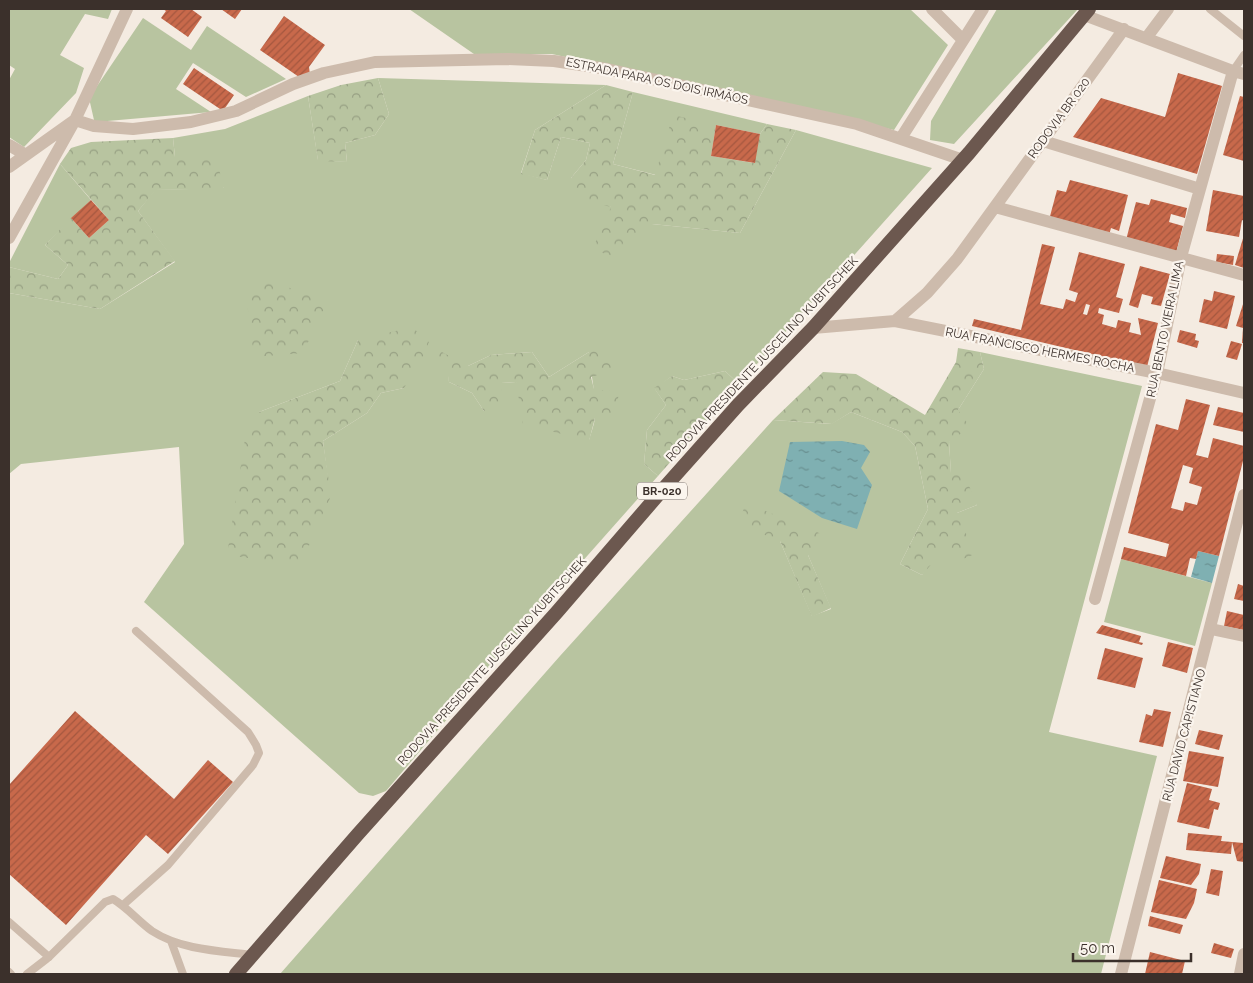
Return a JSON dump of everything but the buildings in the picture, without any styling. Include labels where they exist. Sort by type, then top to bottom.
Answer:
[{"type":"highway","name":"RODOVIA PRESIDENTE JUSCELINO KUBITSCHEK","points":[[236,974],[370,820],[557,612],[670,481],[738,405],[813,328],[962,160],[1087,12]]},
{"type":"street","points":[[9,238],[75,120],[127,9]]},
{"type":"street","points":[[932,9],[963,40]]},
{"type":"street","points":[[901,138],[983,9]]},
{"type":"street","points":[[1147,37],[1168,9]]},
{"type":"street","points":[[1087,12],[1124,29],[1239,72]]},
{"type":"street","name":"RODOVIA BR 020","points":[[895,321],[942,278],[1124,29]]},
{"type":"street","name":"ESTRADA PARA OS DOIS IRMÃOS","points":[[75,120],[94,126],[133,129],[191,122],[236,111],[293,84],[351,66],[375,62],[507,59],[554,60],[607,69],[857,124],[962,160]]},
{"type":"street","name":"RUA BENTO VIEIRA LIMA","points":[[1095,599],[1158,373],[1181,257],[1200,189],[1239,72]]},
{"type":"street","points":[[9,167],[75,120]]},
{"type":"street","points":[[1043,141],[1200,189]]},
{"type":"street","points":[[9,146],[26,155]]},
{"type":"street","points":[[995,207],[1244,275]]},
{"type":"street","name":"RUA FRANCISCO HERMES ROCHA","points":[[813,328],[895,321],[1158,373],[1244,393]]},
{"type":"street","name":"RUA DAVID CAPISTIANO","points":[[1121,974],[1244,495]]},
{"type":"street","points":[[1211,629],[1244,636]]},
{"type":"street","points":[[1240,974],[1244,954]]},
{"type":"lane","points":[[1210,9],[1244,36]]},
{"type":"lane","points":[[1239,72],[1244,55]]},
{"type":"lane","points":[[123,905],[168,865],[253,765],[259,753],[248,732],[136,631]]},
{"type":"lane","points":[[27,974],[49,957],[105,902],[113,899],[123,905],[152,930],[172,941],[212,950],[253,955]]},
{"type":"lane","points":[[9,922],[49,957]]},
{"type":"lane","points":[[172,941],[183,974]]},
{"type":"green space","points":[[9,9],[112,9],[108,19],[85,14],[60,55],[84,68],[76,93],[24,147],[9,137],[9,80],[15,69],[9,65]]},
{"type":"green space","points":[[409,9],[910,9],[948,45],[894,130],[552,54],[474,54]]},
{"type":"green space","points":[[997,9],[1078,9],[954,144],[930,140],[931,121]]},
{"type":"green space","points":[[143,18],[191,50],[207,26],[286,79],[246,97],[193,63],[176,89],[211,112],[96,122],[89,98]]},
{"type":"green space","points":[[378,78],[606,85],[535,130],[521,173],[547,180],[561,137],[590,143],[586,160],[571,178],[611,207],[652,224],[740,233],[796,130],[932,168],[739,384],[725,371],[684,380],[672,376],[655,389],[666,405],[647,430],[644,464],[658,476],[549,599],[386,791],[373,796],[359,793],[144,602],[184,544],[179,447],[21,464],[9,474],[9,293],[100,309],[175,262],[138,211],[155,190],[224,188],[175,157],[173,138],[225,129],[308,96],[318,160],[347,162],[345,143],[375,135],[389,114]],"holes":[[[358,340],[404,388],[381,393],[367,413],[323,441],[330,496],[259,412],[340,381]],[[532,352],[549,377],[589,352],[595,410],[595,421],[589,440],[516,382],[500,383],[484,411],[472,393],[449,382],[448,370],[468,366],[491,355]]]},
{"type":"green space","points":[[378,78],[389,114],[375,135],[345,143],[347,162],[318,161],[308,96],[341,85]]},
{"type":"green space","points":[[606,85],[633,92],[613,164],[655,175],[673,115],[716,125],[711,156],[754,163],[760,134],[767,124],[796,130],[740,233],[652,224],[617,257],[592,250],[611,207],[575,198],[571,178],[586,160],[590,143],[561,137],[547,180],[521,174],[535,130]]},
{"type":"green space","points":[[633,92],[767,124],[760,134],[716,125],[656,175],[613,164]]},
{"type":"green space","points":[[173,138],[175,157],[216,157],[224,189],[156,190],[138,211],[175,261],[100,309],[9,293],[9,267],[58,279],[68,265],[45,245],[71,218],[89,238],[109,220],[60,164],[71,148],[91,142]]},
{"type":"green space","points":[[60,164],[91,200],[45,245],[68,265],[58,279],[9,267],[9,263]]},
{"type":"green space","points":[[269,280],[327,302],[303,353],[254,357],[246,294]]},
{"type":"green space","points":[[412,327],[429,342],[421,363],[404,388],[381,393],[367,413],[323,441],[331,496],[300,566],[227,555],[245,439],[259,412],[340,381],[358,340]]},
{"type":"green space","points":[[609,346],[616,370],[591,377],[594,389],[619,392],[616,412],[595,418],[589,441],[523,424],[516,382],[501,383],[503,399],[484,411],[472,393],[449,382],[447,370],[437,361],[440,351],[468,366],[491,355],[532,352],[549,377],[589,352]]},
{"type":"green space","points":[[958,348],[980,352],[984,369],[958,410],[970,427],[949,442],[951,473],[965,476],[977,505],[957,513],[975,554],[956,562],[948,545],[922,575],[900,564],[928,509],[915,446],[902,432],[851,412],[832,424],[773,420],[823,372],[856,374],[925,415],[956,362]]},
{"type":"green space","points":[[980,352],[1142,386],[1049,732],[1157,756],[1101,974],[280,974],[560,656],[773,420],[831,424],[851,412],[902,432],[915,446],[928,509],[900,564],[922,575],[957,513],[977,505],[951,474],[949,442],[958,410],[984,369]],"holes":[[[780,541],[808,555],[831,609],[812,616]]]},
{"type":"green space","points":[[725,371],[739,384],[658,476],[644,464],[647,430],[666,405],[654,388],[672,376],[684,380]]},
{"type":"green space","points":[[746,503],[819,533],[825,548],[808,555],[831,608],[812,617],[780,541],[738,524]]},
{"type":"green space","points":[[1121,559],[1212,583],[1195,646],[1104,622]]},
{"type":"water","points":[[842,441],[864,445],[870,452],[861,468],[872,485],[857,529],[822,518],[779,491],[790,442]]},
{"type":"water","points":[[1198,551],[1219,556],[1212,583],[1191,577]]}]
